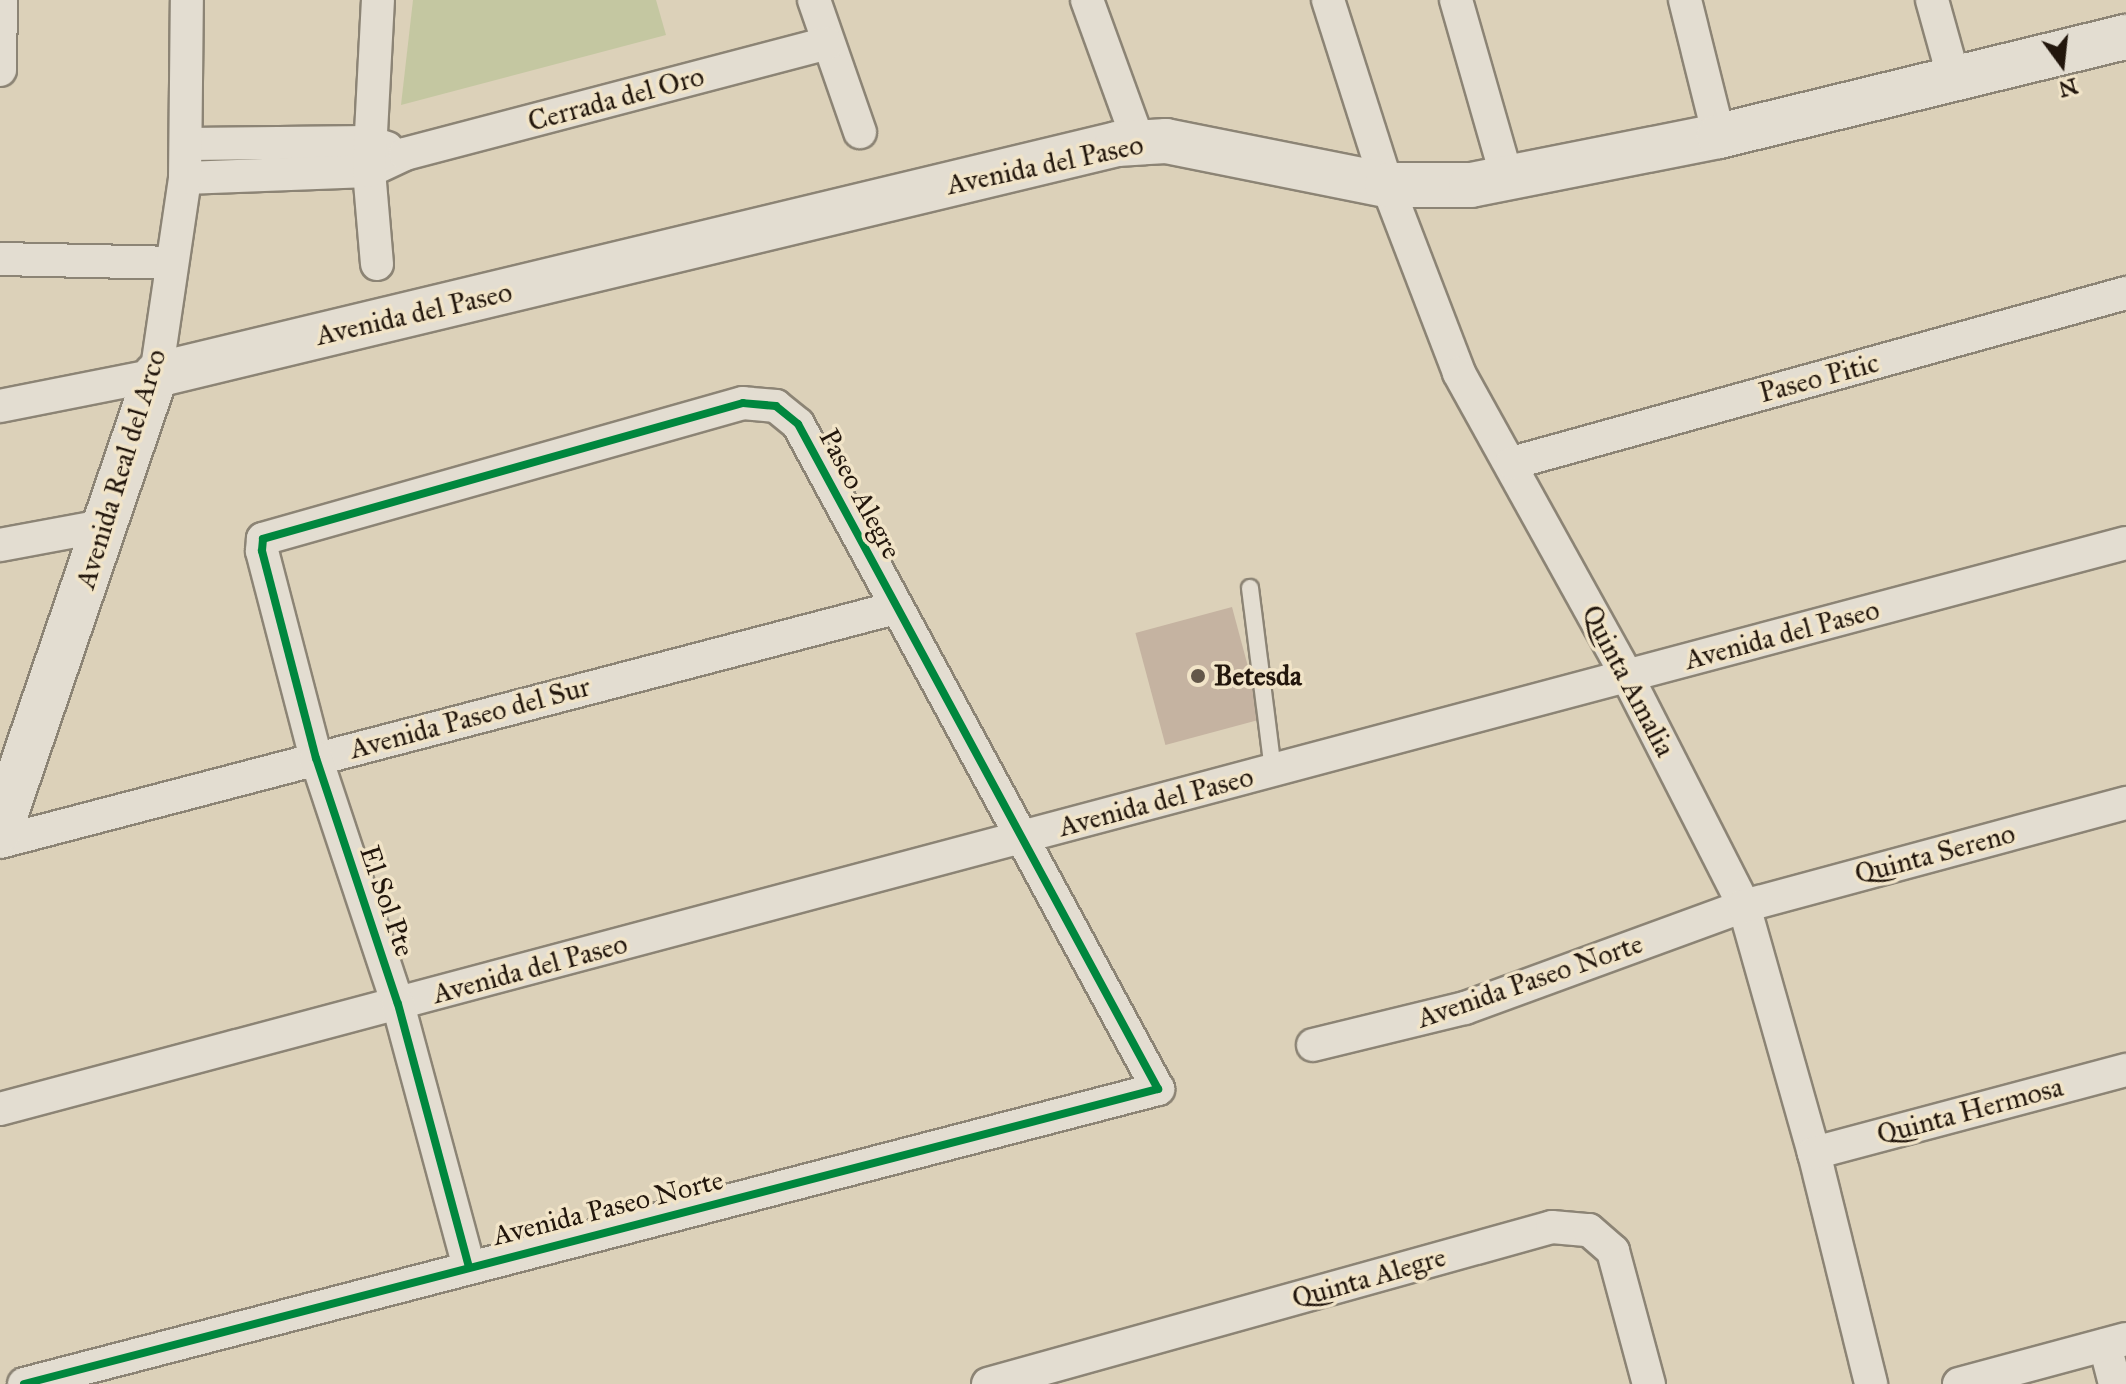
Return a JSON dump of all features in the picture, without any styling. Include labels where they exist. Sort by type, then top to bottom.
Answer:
[{"type":"street","points":[[0,70],[1,0]]},
{"type":"street","name":"Avenida Real del Arco","points":[[0,830],[108,525],[156,375],[188,144],[187,0]]},
{"type":"street","points":[[377,264],[369,156],[378,0]]},
{"type":"street","points":[[814,0],[860,132]]},
{"type":"street","points":[[1087,0],[1138,140]]},
{"type":"street","name":"Quinta Amalia","points":[[1328,0],[1387,185],[1459,373],[1512,463],[1627,676],[1744,906],[1814,1153],[1871,1384]]},
{"type":"street","points":[[1456,0],[1508,181]]},
{"type":"street","points":[[1685,0],[1719,136]]},
{"type":"street","points":[[1932,0],[1954,79]]},
{"type":"street","name":"Avenida del Paseo","points":[[156,375],[1138,140],[1387,185],[1436,188],[1508,181],[1719,136],[2126,37]]},
{"type":"street","name":"Cerrada del Oro","points":[[185,178],[405,154],[828,43]]},
{"type":"street","name":"Cerrada del Oro","points":[[188,144],[369,156]]},
{"type":"street","points":[[0,259],[172,263]]},
{"type":"street","name":"Paseo Pitic","points":[[1512,463],[2126,293]]},
{"type":"street","points":[[0,406],[156,375]]},
{"type":"street","name":"Paseo Alegre","points":[[262,551],[266,538],[760,402],[789,412],[1024,837],[1158,1089]]},
{"type":"street","points":[[0,545],[108,525]]},
{"type":"street","name":"Avenida del Paseo","points":[[0,1109],[2126,543]]},
{"type":"street","name":"El Sol Pte","points":[[262,551],[316,758],[398,1004],[469,1267]]},
{"type":"street","name":"Avenida Paseo del Sur","points":[[0,842],[895,608]]},
{"type":"street","name":"Quinta Sereno","points":[[1744,906],[2126,803]]},
{"type":"street","name":"Avenida Paseo Norte","points":[[1313,1045],[1465,1008],[1744,906]]},
{"type":"street","name":"Quinta Hermosa","points":[[1814,1153],[2126,1070]]},
{"type":"street","name":"Avenida Paseo Norte","points":[[24,1384],[1158,1089]]},
{"type":"street","name":"Quinta Alegre","points":[[988,1384],[1552,1227],[1589,1230],[1613,1251],[1649,1384]]},
{"type":"street","points":[[1959,1384],[2115,1342],[2115,1384]]},
{"type":"lane","points":[[1250,588],[1273,770]]},
{"type":"green space","points":[[413,0],[656,0],[666,35],[401,105]]},
{"type":"building","name":"Betesda","points":[[1232,607],[1262,719],[1165,745],[1135,633]]},
{"type":"cycle path","points":[[24,1384],[1158,1089],[798,424],[776,406],[743,403],[263,539],[262,551],[316,758],[398,1004],[469,1267]]},
{"type":"place","name":"Betesda","points":[[1198,676]]}]
